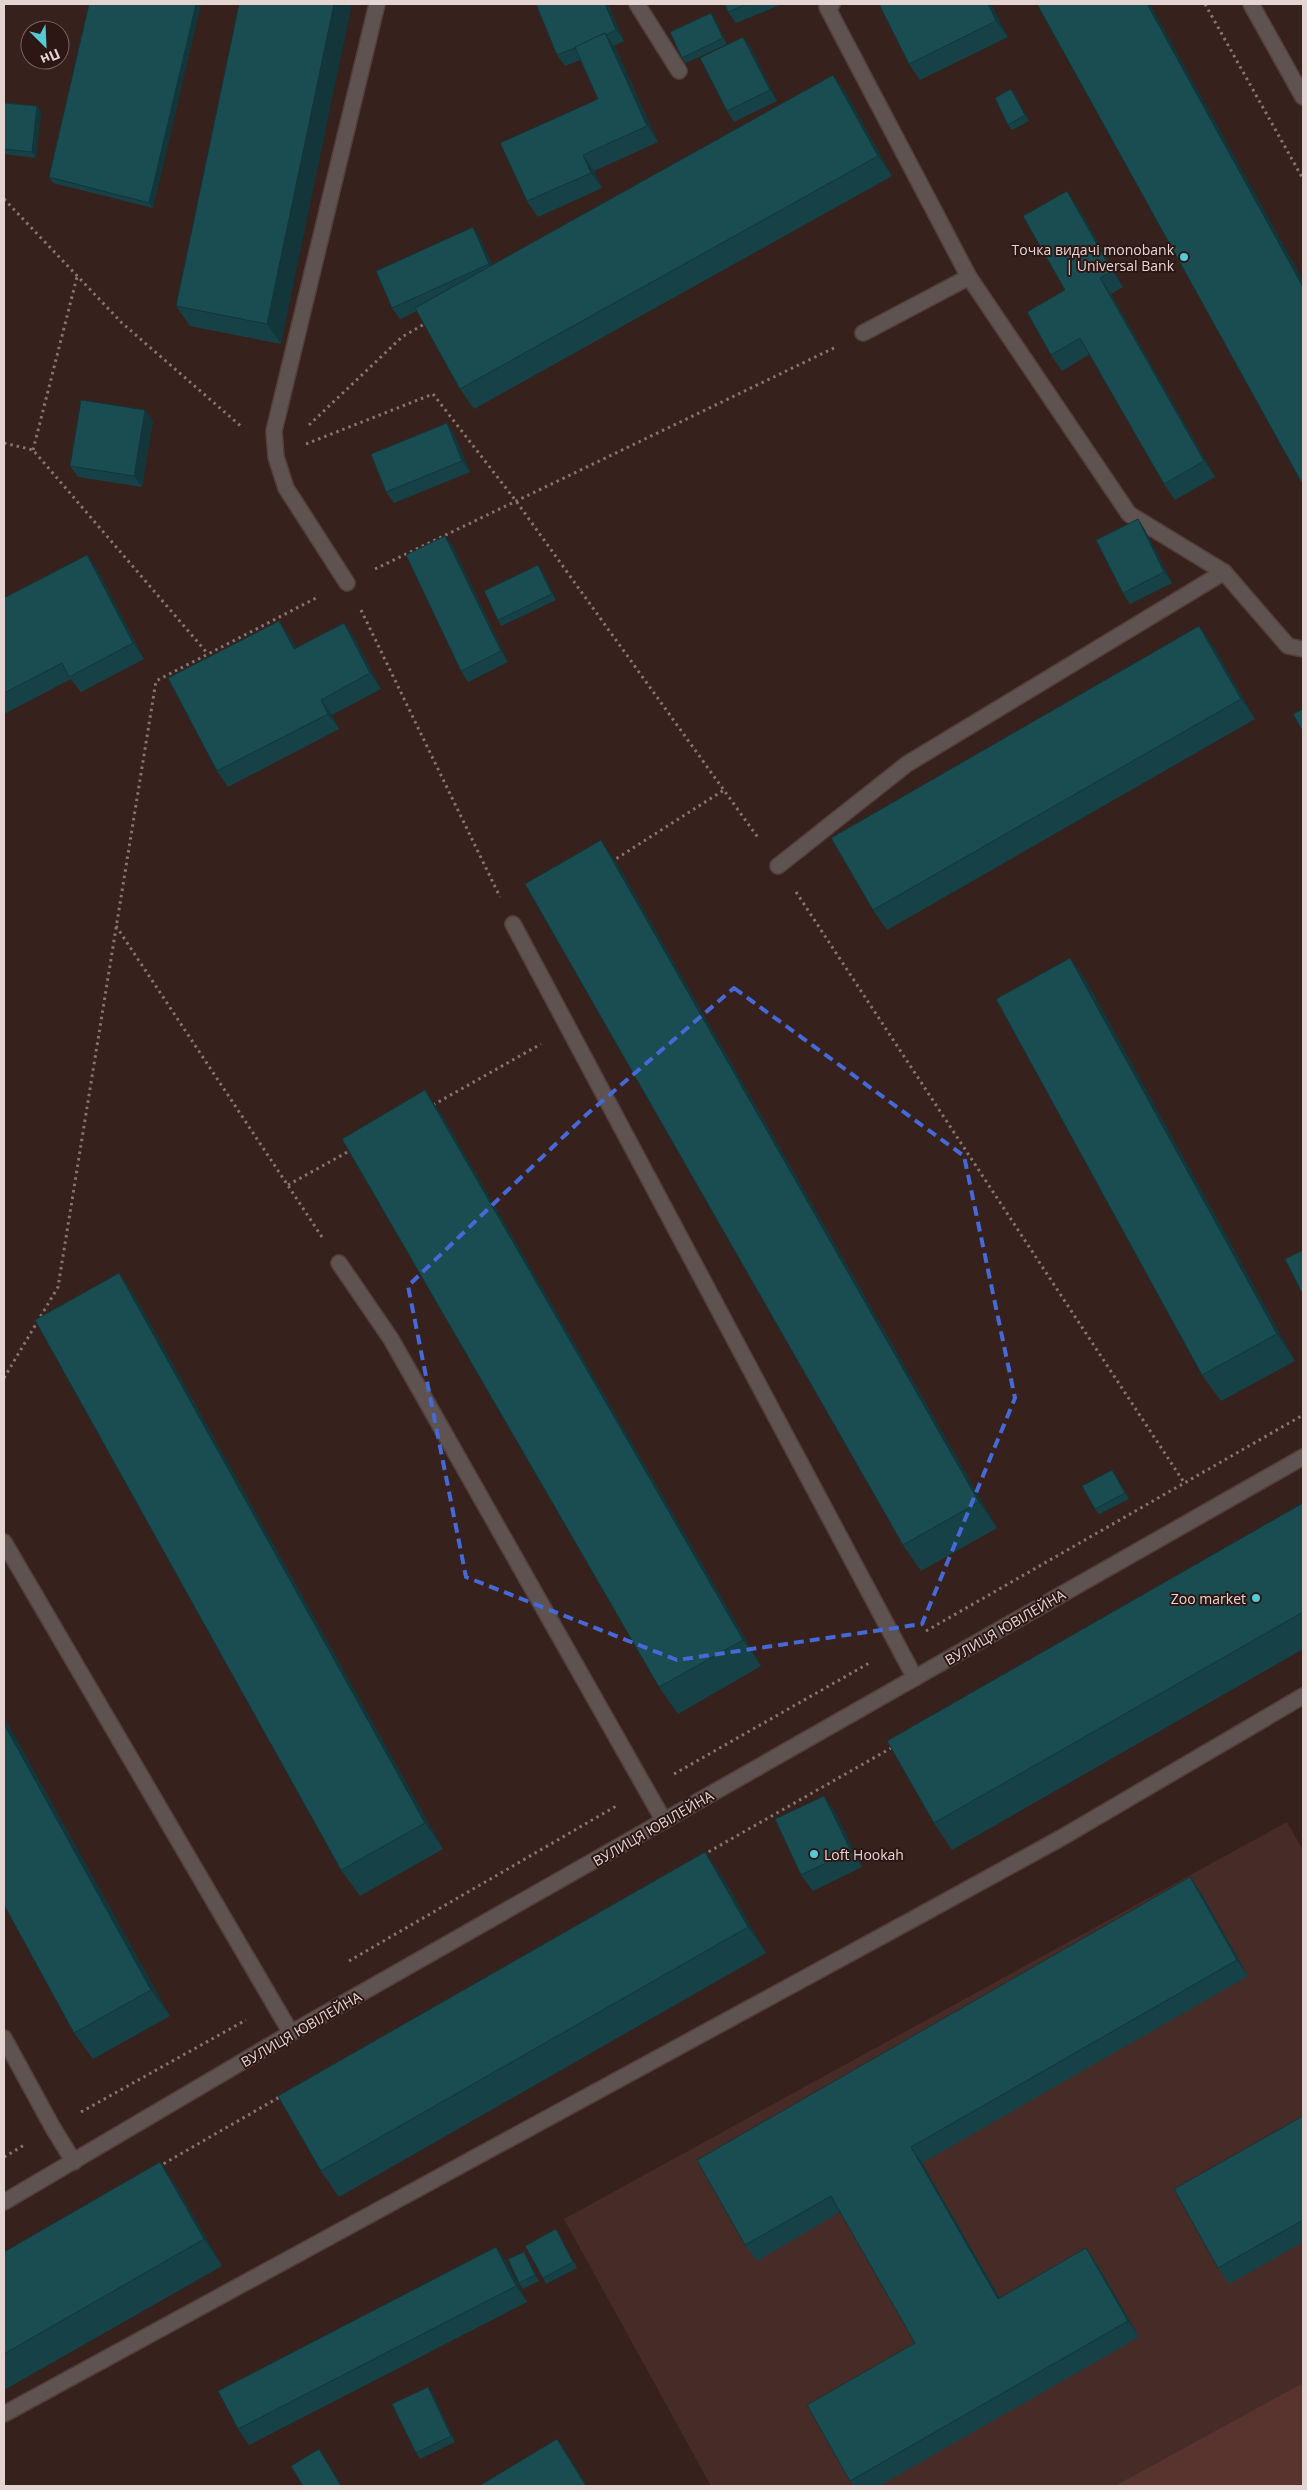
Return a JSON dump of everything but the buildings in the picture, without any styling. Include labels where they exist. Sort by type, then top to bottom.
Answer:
[{"type":"street","points":[[347,582],[286,488],[276,457],[274,431],[377,4]]},
{"type":"street","points":[[637,4],[679,71]]},
{"type":"street","points":[[832,4],[827,7],[970,277],[1129,514],[1224,572],[1288,646],[1303,649]]},
{"type":"street","points":[[1251,4],[1303,97]]},
{"type":"street","points":[[863,333],[970,277]]},
{"type":"street","points":[[778,866],[907,764],[1224,572]]},
{"type":"street","points":[[513,924],[915,1678]]},
{"type":"street","points":[[339,1263],[391,1339],[664,1821]]},
{"type":"street","name":"ВУЛИЦЯ ЮВІЛЕЙНА","points":[[4,2202],[292,2034],[1303,1457]]},
{"type":"street","points":[[4,1542],[292,2034]]},
{"type":"street","points":[[4,2414],[934,1908],[1060,1838],[1303,1696]]},
{"type":"street","points":[[4,2038],[53,2128],[74,2162]]},
{"type":"path","points":[[1206,4],[1303,179]]},
{"type":"path","points":[[4,199],[122,323],[276,457],[402,337],[427,322]]},
{"type":"path","points":[[33,450],[78,276]]},
{"type":"path","points":[[4,1378],[58,1287],[156,681],[347,582],[863,333]]},
{"type":"path","points":[[4,444],[33,450],[208,654]]},
{"type":"path","points":[[347,582],[513,924]]},
{"type":"path","points":[[606,865],[724,790]]},
{"type":"path","points":[[116,925],[339,1263]]},
{"type":"path","points":[[424,1109],[569,1029]]},
{"type":"path","points":[[288,1185],[356,1147]]},
{"type":"path","points":[[697,1859],[896,1745]]},
{"type":"path","points":[[151,2171],[290,2092]]},
{"type":"highlighted area","points":[[734,988],[964,1156],[1015,1398],[922,1624],[677,1660],[466,1577],[408,1286],[586,1115]]},
{"type":"shaded area","points":[[1287,1822],[1303,1850],[1303,2486],[711,2486],[564,2219]]},
{"type":"shaded area","points":[[1303,2383],[1303,2486],[1115,2486]]},
{"type":"place","name":"Точка видачі monobank | Universal Bank","points":[[1184,257]]},
{"type":"place","name":"Zoo market","points":[[1256,1598]]},
{"type":"place","name":"Loft Hookah","points":[[814,1854]]}]
